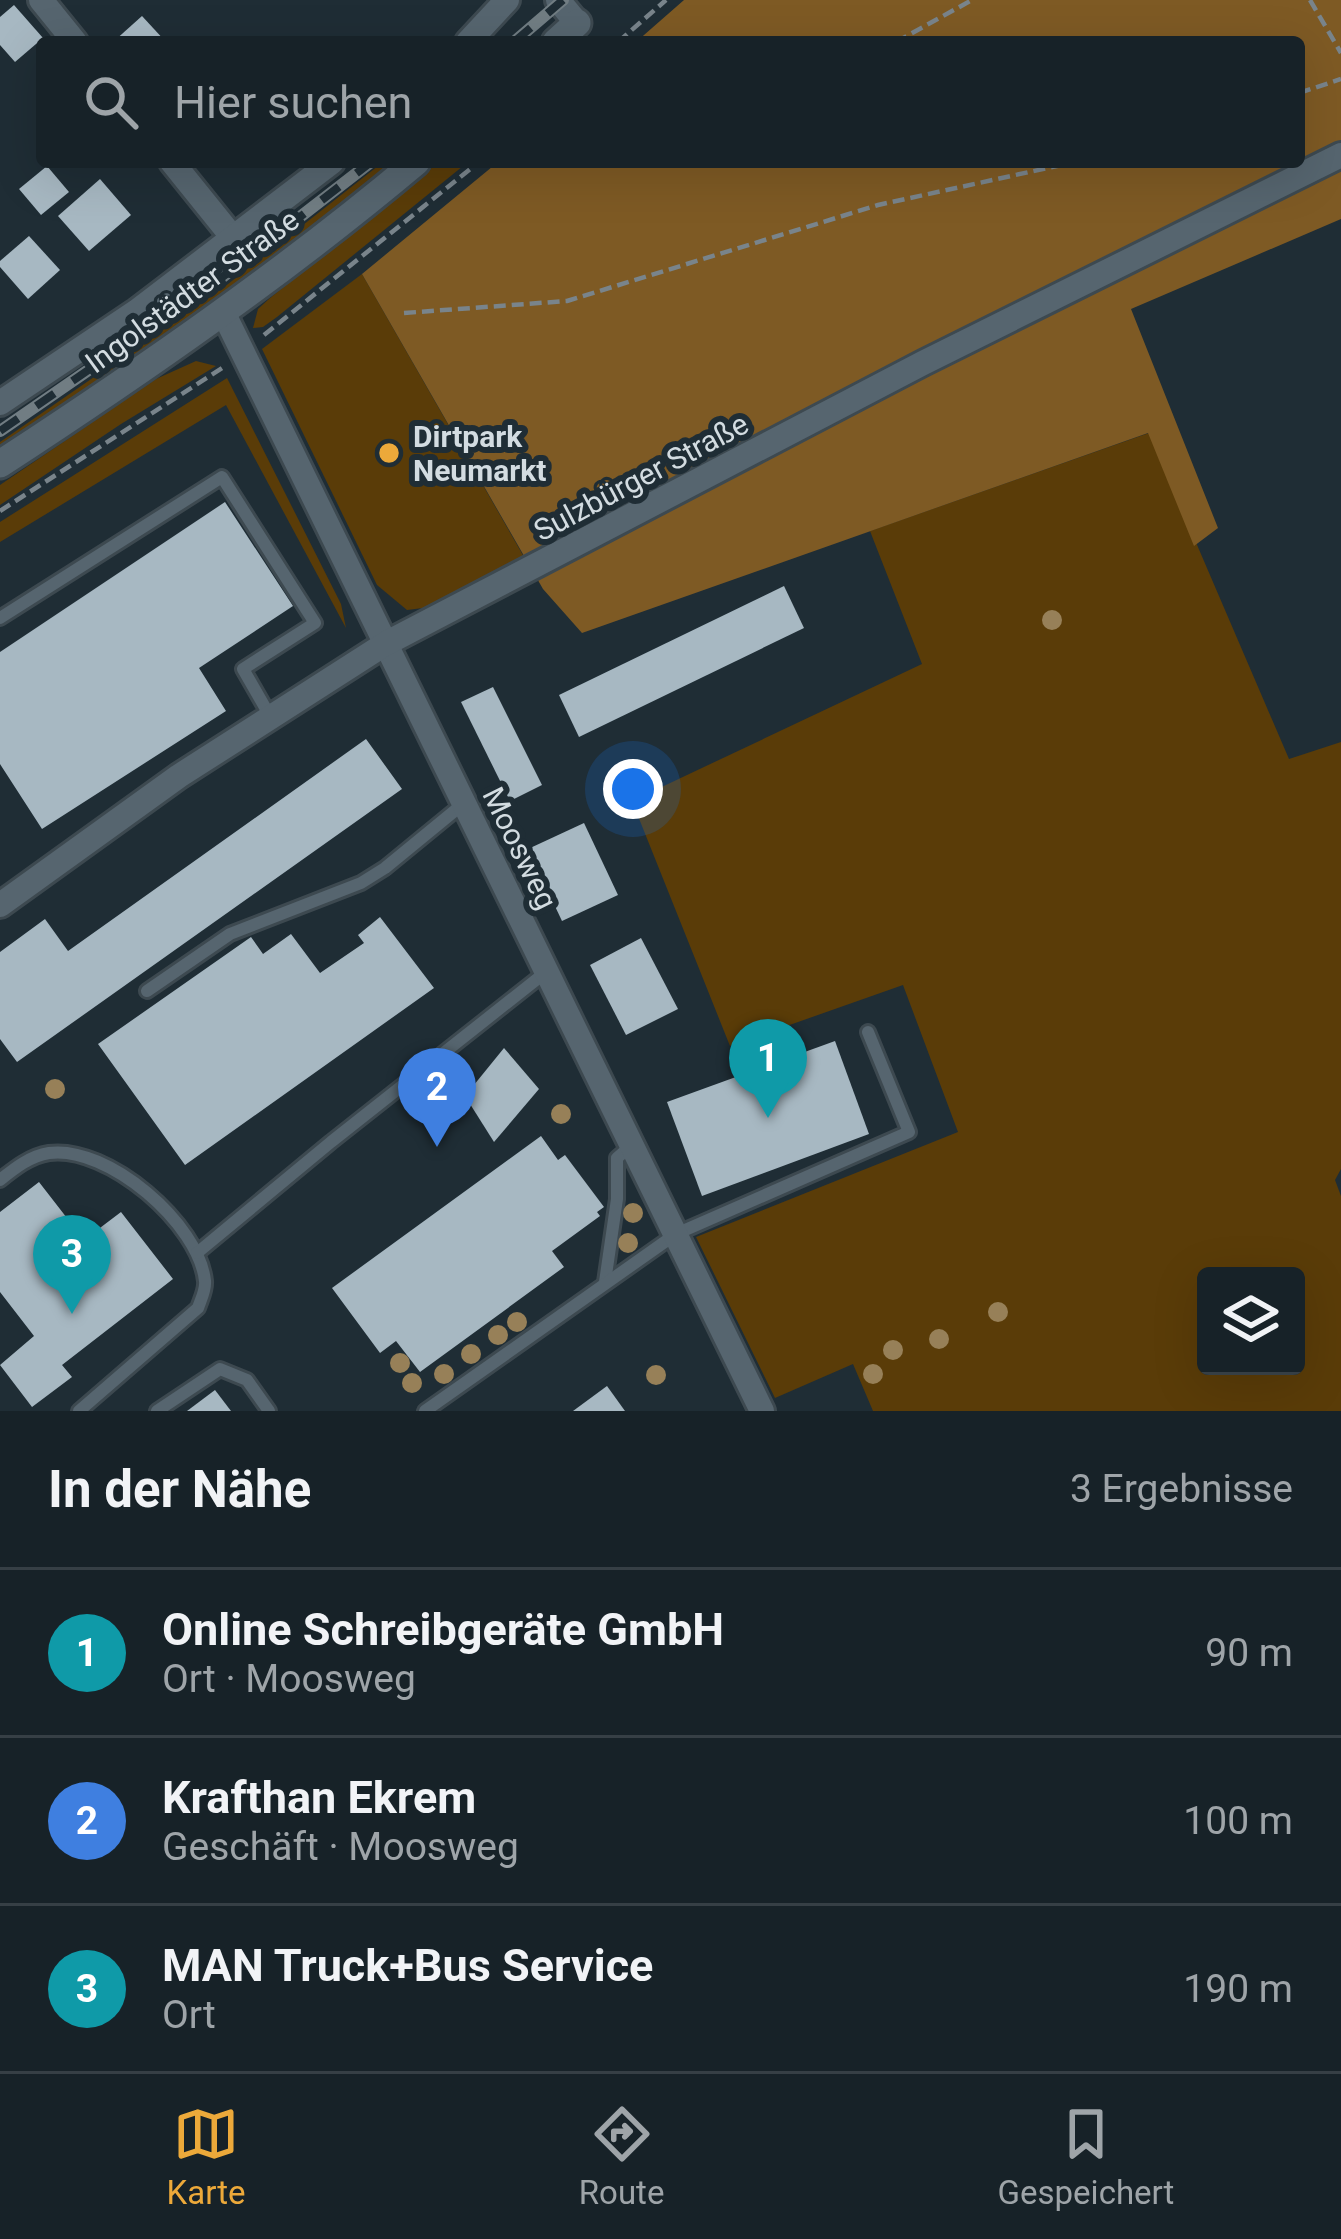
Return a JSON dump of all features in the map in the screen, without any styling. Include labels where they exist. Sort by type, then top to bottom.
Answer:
[{"type":"street","points":[[41,0],[70,36]]},
{"type":"street","points":[[474,36],[507,0]]},
{"type":"street","points":[[558,0],[578,23],[563,36]]},
{"type":"street","name":"Sulzbürger Straße","points":[[0,905],[178,776],[385,644],[963,343],[1341,155]]},
{"type":"street","points":[[177,168],[234,238]]},
{"type":"street","points":[[0,403],[137,311],[324,168]]},
{"type":"street","name":"Ingolstädter Straße","points":[[0,464],[223,312],[409,168]]},
{"type":"street","name":"Moosweg","points":[[223,312],[762,1411]]},
{"type":"lane","points":[[0,618],[222,477],[315,623],[243,669],[271,717]]},
{"type":"lane","points":[[147,991],[230,934],[361,883],[464,803]]},
{"type":"lane","points":[[197,1253],[548,972]]},
{"type":"lane","points":[[424,1411],[676,1234],[909,1132],[868,1031]]},
{"type":"lane","points":[[605,1282],[617,1199],[617,1158],[632,1145]]},
{"type":"lane","points":[[0,1180],[22,1163],[45,1154],[62,1153],[116,1169],[144,1188],[197,1253],[206,1285],[198,1308],[79,1411]]},
{"type":"lane","points":[[157,1411],[220,1369],[247,1380],[269,1411]]},
{"type":"path","points":[[625,36],[666,0]]},
{"type":"path","points":[[907,36],[972,0]]},
{"type":"path","points":[[1310,0],[1341,53]]},
{"type":"path","points":[[1305,91],[1341,79]]},
{"type":"path","points":[[0,511],[243,352],[472,168]]},
{"type":"path","points":[[404,313],[567,301],[878,205],[1048,168]]},
{"type":"shaded area","points":[[684,0],[1341,0],[1341,219],[1131,309],[1218,528],[1194,546],[1148,433],[582,633],[543,589],[362,274],[491,168],[1305,168],[1305,36],[643,36]]},
{"type":"shaded area","points":[[375,168],[387,168],[227,294],[0,449],[0,442],[223,288]]},
{"type":"shaded area","points":[[432,168],[461,168],[277,317],[253,328],[258,309]]},
{"type":"shaded area","name":"Dirtpark Neumarkt","points":[[362,274],[524,557],[423,608],[407,610],[377,585],[262,349]]},
{"type":"shaded area","points":[[196,361],[216,366],[0,505],[0,485],[156,379]]},
{"type":"shaded area","points":[[227,378],[341,604],[346,628],[226,405],[0,542],[0,522]]},
{"type":"shaded area","points":[[1149,433],[1289,759],[1341,742],[1341,1169],[1335,1180],[1341,1196],[1341,1411],[873,1411],[853,1364],[775,1398],[696,1237],[958,1132],[903,985],[730,1046],[632,801],[922,664],[870,531]]},
{"type":"building","points":[[14,5],[41,36],[36,36],[36,44],[15,62],[0,45],[0,17]]},
{"type":"building","points":[[142,16],[160,36],[120,36]]},
{"type":"building","points":[[49,168],[69,192],[41,215],[19,189]]},
{"type":"building","points":[[100,179],[131,215],[89,251],[58,216]]},
{"type":"building","points":[[29,236],[60,270],[28,299],[0,261]]},
{"type":"building","points":[[225,502],[293,606],[199,668],[226,711],[42,829],[0,764],[0,652]]},
{"type":"building","points":[[784,586],[804,628],[579,737],[559,695]]},
{"type":"building","points":[[493,687],[542,785],[510,801],[461,702]]},
{"type":"building","points":[[366,739],[402,789],[17,1062],[0,1039],[0,952],[45,919],[68,951]]},
{"type":"building","points":[[584,823],[618,895],[562,921],[528,849]]},
{"type":"building","points":[[380,917],[434,988],[185,1165],[98,1044],[251,937],[263,954],[291,934],[320,973],[364,943],[358,935]]},
{"type":"building","points":[[641,938],[678,1009],[626,1035],[590,965]]},
{"type":"building","points":[[835,1041],[869,1134],[702,1196],[667,1102]]},
{"type":"building","points":[[504,1048],[539,1089],[494,1142],[465,1096]]},
{"type":"building","points":[[541,1136],[558,1160],[565,1155],[604,1207],[597,1212],[600,1216],[552,1251],[564,1267],[420,1372],[396,1341],[380,1353],[332,1288]]},
{"type":"building","points":[[39,1182],[84,1240],[121,1212],[173,1279],[62,1365],[72,1377],[32,1407],[0,1365],[34,1336],[0,1292],[0,1212]]},
{"type":"building","points":[[607,1386],[625,1411],[573,1411]]},
{"type":"building","points":[[215,1390],[231,1411],[187,1411]]},
{"type":"railway","points":[[521,36],[563,0]]},
{"type":"railway","points":[[0,431],[216,282],[363,168]]},
{"type":"place","name":"Dirtpark Neumarkt","points":[[389,453]]},
{"type":"place","name":"Online Schreibgeräte GmbH","points":[[768,1118]]},
{"type":"place","name":"Krafthan Ekrem","points":[[437,1147]]},
{"type":"place","name":"MAN Truck+Bus Service","points":[[72,1314]]}]
